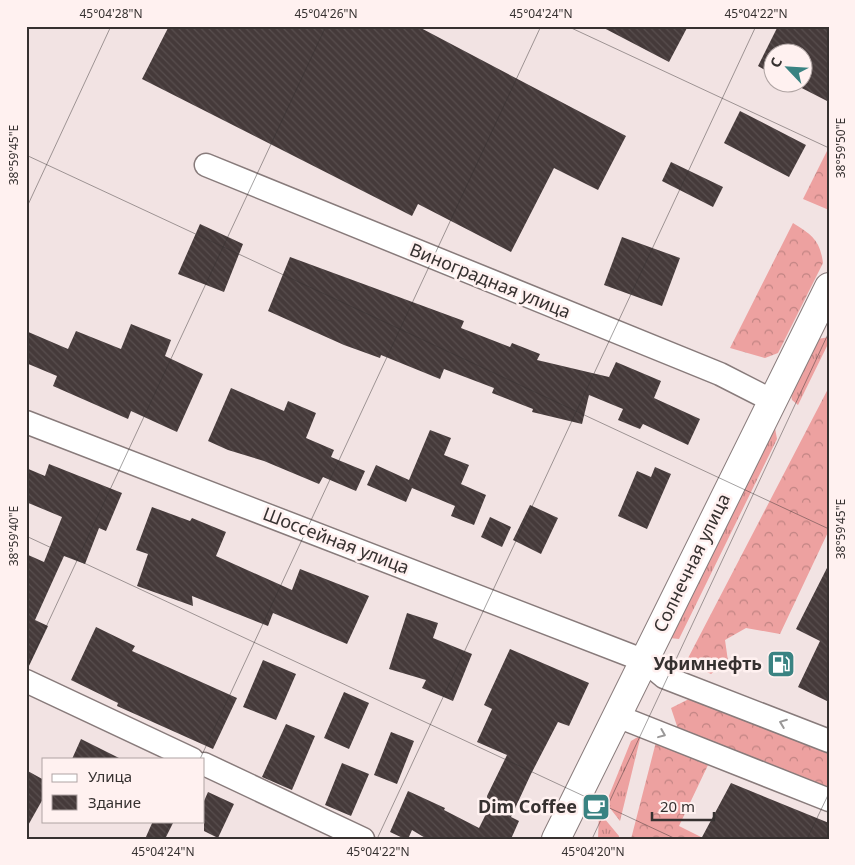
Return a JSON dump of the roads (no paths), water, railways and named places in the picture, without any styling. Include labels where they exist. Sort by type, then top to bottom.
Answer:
[{"type":"main road","name":"Солнечная улица","points":[[556,839],[771,400],[829,287]]},
{"type":"street","name":"Виноградная улица","points":[[206,166],[720,374],[771,400]]},
{"type":"street","name":"Шоссейная улица","points":[[26,422],[645,660],[664,676],[829,741]]},
{"type":"street","points":[[26,681],[190,758]]},
{"type":"street","points":[[617,716],[829,800]]},
{"type":"street","points":[[205,764],[363,839]]},
{"type":"place","name":"Уфимнефть","points":[[781,664]]},
{"type":"place","name":"Dim Coffee","points":[[596,807]]}]
